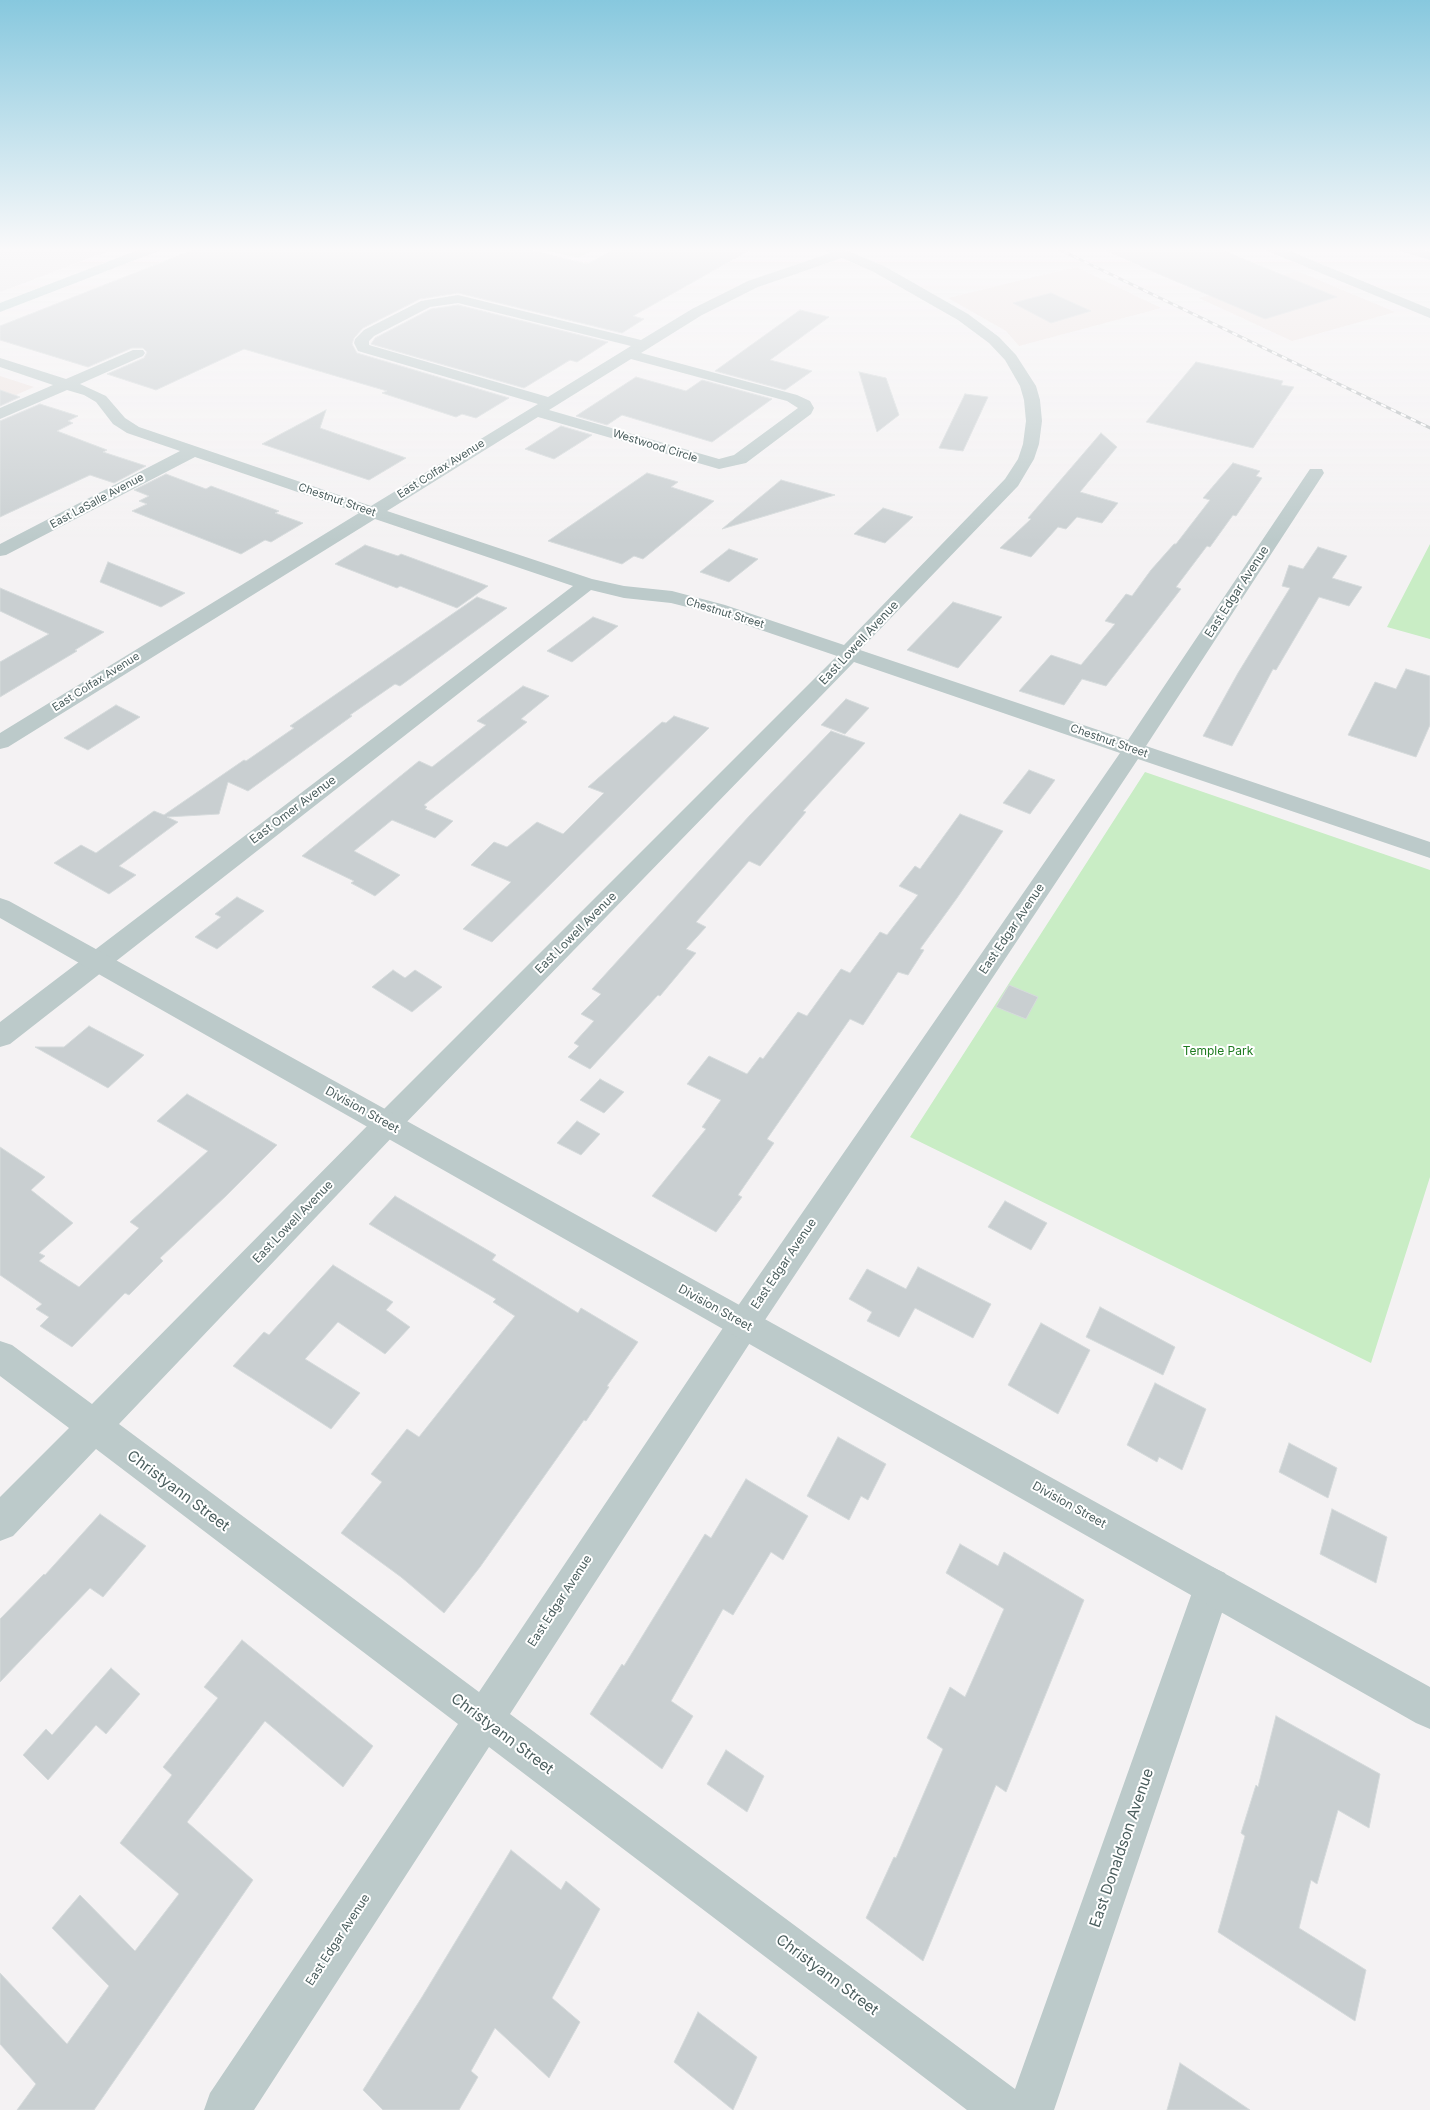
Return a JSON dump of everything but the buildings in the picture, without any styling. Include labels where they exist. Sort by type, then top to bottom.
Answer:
[{"type":"street","name":"Westwood Circle","points":[[362,345],[363,348],[371,352],[726,466],[740,459],[805,411],[809,403],[622,345]]},
{"type":"street","name":"East Colfax Avenue","points":[[0,742],[641,345]]},
{"type":"street","name":"East Lowell Avenue","points":[[0,1523],[387,1124],[845,660],[849,653],[1001,496],[1026,459],[1031,444],[1034,421],[1032,400],[1020,371],[999,345]]},
{"type":"street","points":[[0,414],[138,353]]},
{"type":"street","name":"Chestnut Street","points":[[0,362],[89,392],[101,399],[115,418],[133,430],[587,584],[692,601],[1430,850]]},
{"type":"street","name":"East LaSalle Avenue","points":[[0,551],[193,450]]},
{"type":"street","name":"East Edgar Avenue","points":[[227,2110],[482,1719],[744,1324],[1134,750],[1316,473]]},
{"type":"street","name":"East Omer Avenue","points":[[0,1037],[587,584]]},
{"type":"street","name":"Division Street","points":[[0,907],[1430,1709]]},
{"type":"street","name":"Christyann Street","points":[[0,1356],[482,1719],[729,1901],[1005,2110]]},
{"type":"street","name":"East Donaldson Avenue","points":[[1031,2110],[1212,1586]]},
{"type":"shaded area","points":[[0,376],[34,387],[0,402]]},
{"type":"green space","points":[[1430,544],[1430,639],[1387,627]]},
{"type":"green space","name":"Temple Park","points":[[1145,772],[1430,870],[1430,1177],[1371,1363],[910,1137]]},
{"type":"railway","points":[[1259,345],[1430,428]]}]
